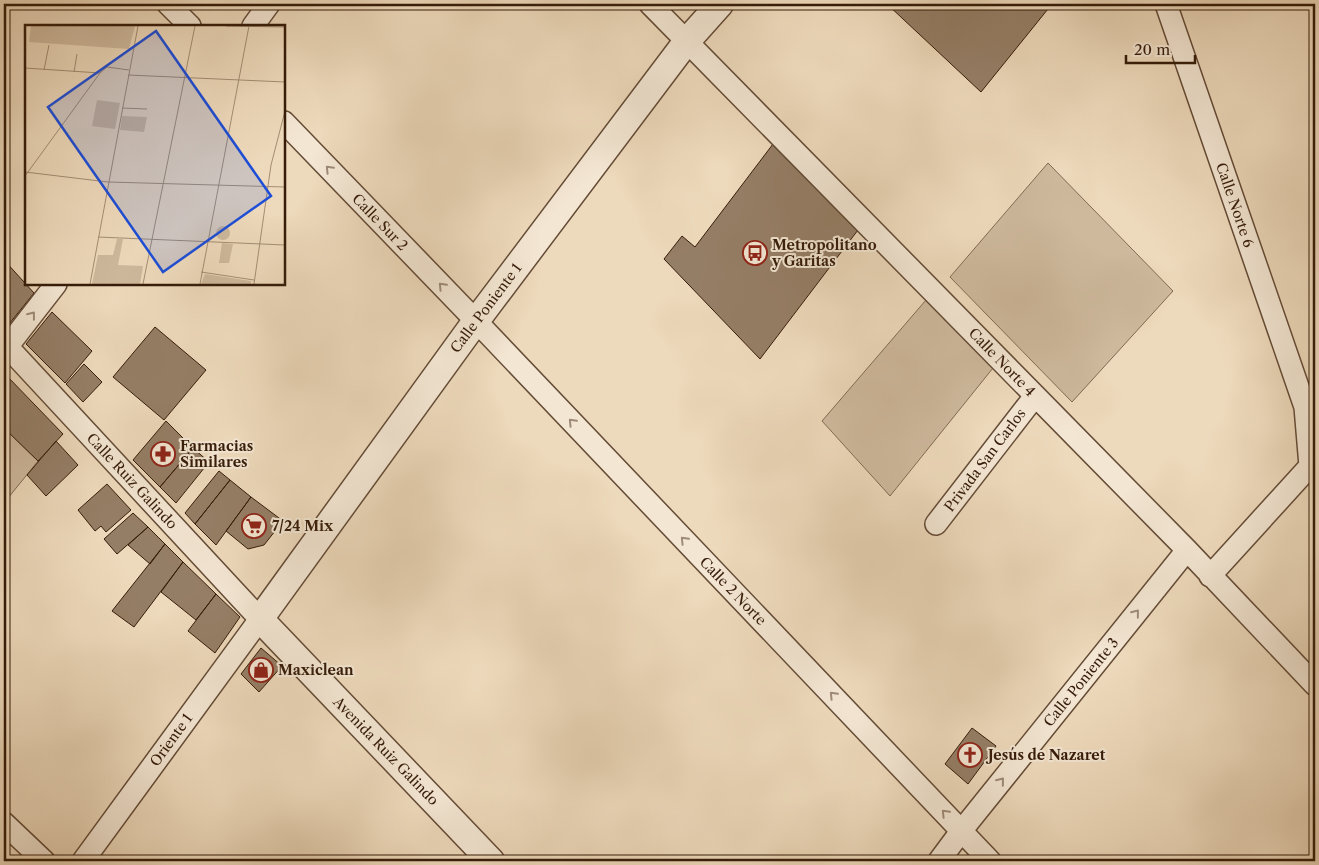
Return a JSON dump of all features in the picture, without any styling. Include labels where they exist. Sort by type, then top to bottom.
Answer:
[{"type":"street","points":[[168,4],[189,25]]},
{"type":"street","points":[[254,25],[269,4]]},
{"type":"street","name":"Calle Norte 4","points":[[650,4],[1186,550],[1315,685]]},
{"type":"street","name":"Calle Poniente 1","points":[[260,619],[476,321],[687,41],[720,4]]},
{"type":"street","name":"Calle Norte 6","points":[[1166,4],[1310,400]]},
{"type":"street","name":"Calle Sur 2","points":[[285,123],[476,321]]},
{"type":"street","points":[[5,347],[55,285]]},
{"type":"street","name":"Calle 2 Norte","points":[[476,321],[990,861]]},
{"type":"street","name":"Calle Ruiz Galindo","points":[[5,347],[260,619]]},
{"type":"street","name":"Privada San Carlos","points":[[936,524],[1035,396]]},
{"type":"street","points":[[1210,576],[1310,466],[1310,400]]},
{"type":"street","name":"Calle Poniente 3","points":[[939,861],[1186,550]]},
{"type":"street","name":"Oriente 1","points":[[83,861],[260,619]]},
{"type":"street","name":"Avenida Ruiz Galindo","points":[[260,619],[491,861]]},
{"type":"street","points":[[4,823],[44,861]]},
{"type":"shaded area","points":[[1048,163],[1173,291],[1072,402],[950,277]]},
{"type":"shaded area","points":[[926,300],[993,368],[890,496],[822,421]]},
{"type":"shaded area","points":[[4,428],[38,461],[4,503]]},
{"type":"building","points":[[887,4],[1052,4],[981,92]]},
{"type":"building","name":"Metropolitano y Garitas","points":[[773,144],[858,230],[760,359],[664,259],[682,236],[695,247]]},
{"type":"building","points":[[4,260],[34,293],[9,324],[4,319]]},
{"type":"building","points":[[52,312],[92,351],[65,383],[26,344]]},
{"type":"building","points":[[155,327],[206,370],[164,420],[113,377]]},
{"type":"building","points":[[84,364],[102,382],[83,402],[66,384]]},
{"type":"building","points":[[6,375],[63,434],[38,461],[4,428],[4,377]]},
{"type":"building","name":"Farmacias Similares","points":[[166,421],[193,448],[160,487],[133,460]]},
{"type":"building","points":[[56,441],[78,465],[46,496],[27,475]]},
{"type":"building","points":[[193,448],[209,462],[176,503],[160,487]]},
{"type":"building","points":[[219,471],[230,480],[195,524],[185,513]]},
{"type":"building","points":[[230,480],[251,497],[216,545],[195,524]]},
{"type":"building","points":[[107,484],[131,510],[106,532],[101,526],[95,531],[78,510]]},
{"type":"building","name":"7/24 Mix","points":[[251,497],[283,521],[264,545],[248,549],[226,531]]},
{"type":"building","points":[[133,513],[148,527],[117,554],[104,539]]},
{"type":"building","points":[[148,527],[165,544],[150,564],[128,545]]},
{"type":"building","points":[[165,544],[183,562],[134,627],[112,611]]},
{"type":"building","points":[[183,562],[216,594],[196,620],[161,592]]},
{"type":"building","points":[[216,594],[240,617],[215,653],[188,631]]},
{"type":"building","name":"Maxiclean","points":[[261,648],[282,666],[259,692],[241,674]]},
{"type":"building","name":"Jesús de Nazaret","points":[[972,728],[996,746],[968,784],[945,764]]},
{"type":"place","name":"Metropolitano y Garitas","points":[[755,253]]},
{"type":"place","name":"Farmacias Similares","points":[[163,454]]},
{"type":"place","name":"7/24 Mix","points":[[254,526]]},
{"type":"place","name":"Maxiclean","points":[[261,670]]},
{"type":"place","name":"Jesús de Nazaret","points":[[970,755]]}]
